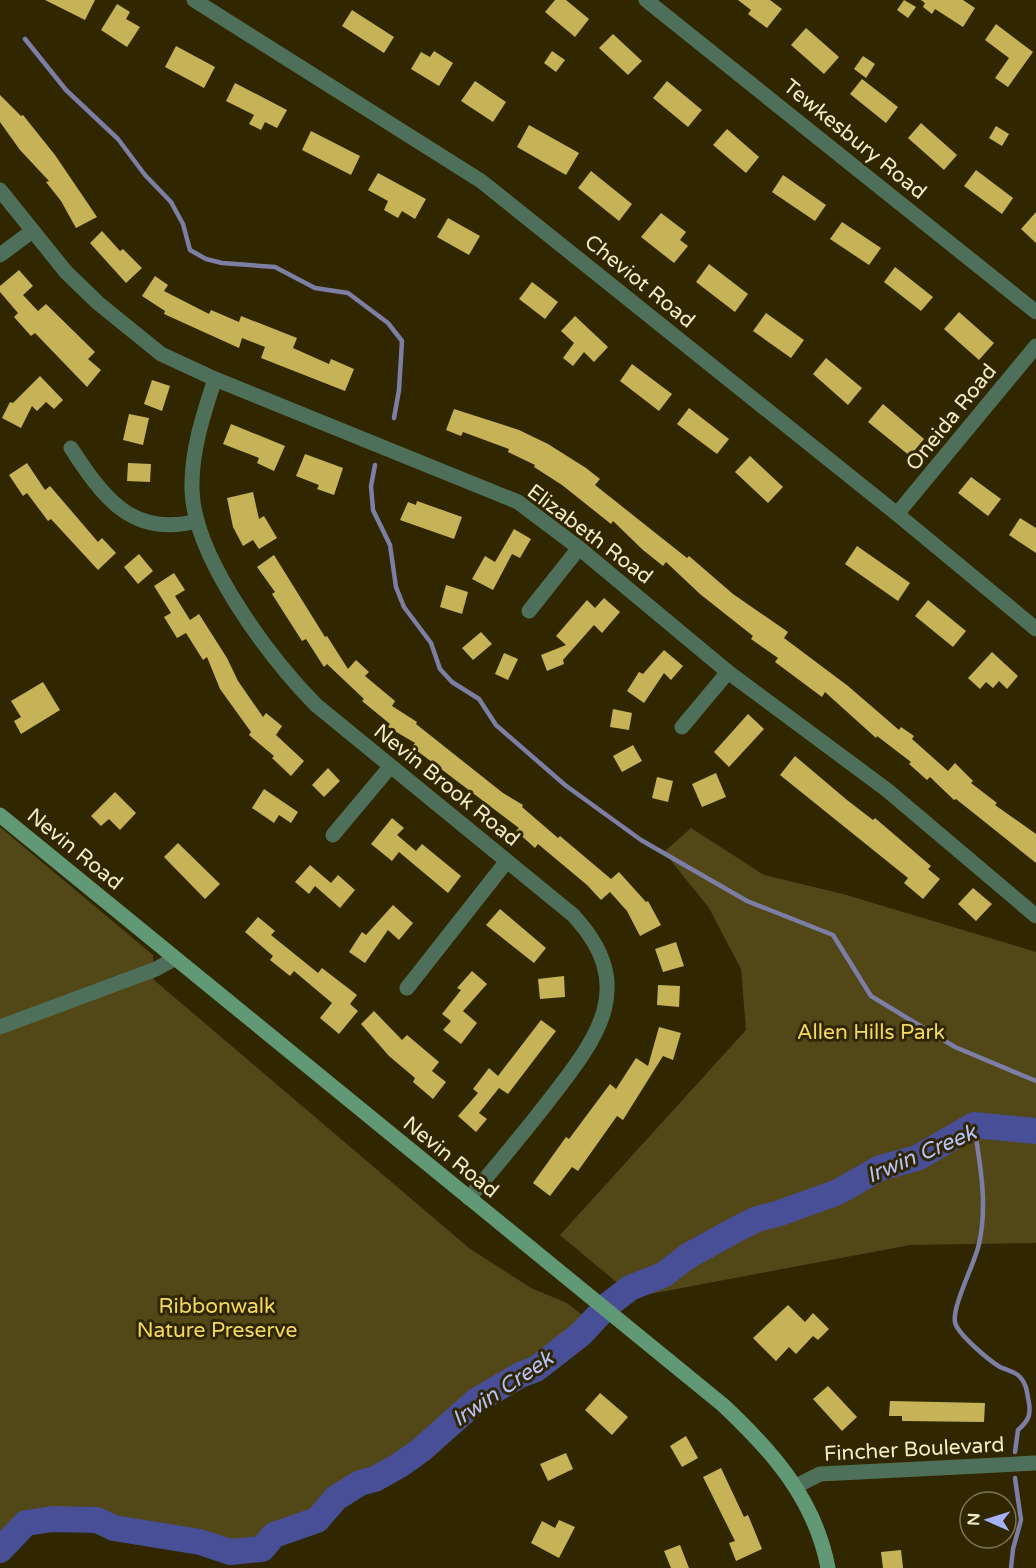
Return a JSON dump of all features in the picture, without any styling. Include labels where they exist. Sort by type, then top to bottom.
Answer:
[{"type":"main road","name":"Nevin Road","points":[[0,815],[723,1405],[764,1444],[796,1486],[813,1521],[828,1568]]},
{"type":"street","name":"Cheviot Road","points":[[194,0],[481,182],[897,514],[1036,629]]},
{"type":"street","name":"Tewkesbury Road","points":[[646,0],[1036,312]]},
{"type":"street","name":"Elizabeth Road","points":[[0,190],[31,232],[66,272],[140,339],[161,354],[215,379],[518,502],[579,548],[728,672],[887,790],[1036,916]]},
{"type":"street","points":[[0,255],[31,232]]},
{"type":"street","name":"Oneida Road","points":[[897,514],[1036,345]]},
{"type":"street","name":"Nevin Brook Road","points":[[215,379],[193,465],[192,493],[197,520],[220,573],[258,636],[286,675],[316,705],[573,915],[598,949],[607,977],[607,1006],[597,1033],[581,1060],[469,1198]]},
{"type":"street","points":[[71,448],[103,495],[119,508],[156,525],[176,526],[197,520]]},
{"type":"street","points":[[529,611],[579,548]]},
{"type":"street","points":[[682,727],[728,672]]},
{"type":"street","points":[[333,835],[390,767]]},
{"type":"street","points":[[407,988],[507,861]]},
{"type":"street","points":[[0,1027],[156,969],[174,959]]},
{"type":"street","name":"Fincher Boulevard","points":[[796,1486],[820,1474],[830,1473],[1036,1463]]},
{"type":"green space","name":"Ribbonwalk Nature Preserve","points":[[0,827],[153,955],[154,980],[469,1248],[531,1288],[567,1303],[591,1322],[536,1369],[520,1375],[476,1401],[421,1450],[400,1465],[375,1479],[360,1483],[336,1498],[317,1520],[274,1535],[262,1549],[230,1552],[200,1542],[114,1528],[97,1520],[53,1519],[26,1523],[0,1550]]},
{"type":"green space","name":"Allen Hills Park","points":[[691,828],[764,875],[843,894],[1036,952],[1036,1243],[910,1245],[634,1297],[560,1235],[746,1030],[741,969],[709,908],[664,852]]},
{"type":"building","points":[[45,0],[95,0],[85,20]]},
{"type":"building","points":[[555,0],[566,0],[589,19],[575,37],[545,12]]},
{"type":"building","points":[[738,0],[770,0],[782,9],[767,28],[748,14],[751,10]]},
{"type":"building","points":[[904,0],[916,7],[908,18],[897,10]]},
{"type":"building","points":[[921,0],[963,0],[975,8],[963,27],[935,9],[932,14],[923,7],[925,3]]},
{"type":"building","points":[[117,4],[130,12],[126,19],[140,27],[127,47],[101,30]]},
{"type":"building","points":[[352,10],[394,37],[384,53],[342,26]]},
{"type":"building","points":[[996,24],[1033,52],[1008,87],[995,78],[1009,58],[985,40]]},
{"type":"building","points":[[806,28],[839,57],[824,74],[791,45]]},
{"type":"building","points":[[613,34],[642,61],[628,75],[599,48]]},
{"type":"building","points":[[176,46],[215,67],[204,88],[165,67]]},
{"type":"building","points":[[434,51],[453,63],[439,86],[411,69],[421,52],[430,57]]},
{"type":"building","points":[[552,51],[565,60],[556,72],[544,63]]},
{"type":"building","points":[[863,56],[875,64],[866,78],[854,69]]},
{"type":"building","points":[[862,79],[898,107],[886,123],[850,94]]},
{"type":"building","points":[[475,81],[506,102],[493,122],[461,101]]},
{"type":"building","points":[[667,81],[702,110],[688,127],[653,98]]},
{"type":"building","points":[[235,83],[287,110],[277,128],[265,122],[261,130],[249,124],[254,115],[226,101]]},
{"type":"building","points":[[0,95],[21,116],[23,115],[55,155],[97,217],[76,228],[61,201],[46,182],[49,181],[20,150],[0,122]]},
{"type":"building","points":[[921,123],[957,155],[944,170],[908,138]]},
{"type":"building","points":[[529,125],[579,153],[566,175],[517,147]]},
{"type":"building","points":[[996,126],[1009,134],[1002,146],[989,138]]},
{"type":"building","points":[[727,129],[759,157],[746,173],[713,145]]},
{"type":"building","points":[[311,131],[360,156],[351,175],[302,150]]},
{"type":"building","points":[[976,170],[1013,198],[1002,214],[964,186]]},
{"type":"building","points":[[591,171],[632,204],[619,221],[578,188]]},
{"type":"building","points":[[378,173],[426,199],[415,219],[402,211],[398,218],[384,210],[388,201],[368,190]]},
{"type":"building","points":[[783,175],[826,205],[815,221],[772,192]]},
{"type":"building","points":[[1036,212],[1036,243],[1021,229]]},
{"type":"building","points":[[661,213],[686,232],[680,240],[688,246],[674,263],[641,237]]},
{"type":"building","points":[[448,218],[480,236],[469,255],[437,237]]},
{"type":"building","points":[[842,222],[881,248],[869,265],[830,239]]},
{"type":"building","points":[[102,231],[120,251],[123,249],[142,268],[126,283],[90,243]]},
{"type":"building","points":[[709,264],[748,294],[735,312],[696,282]]},
{"type":"building","points":[[895,267],[933,297],[921,311],[884,282]]},
{"type":"building","points":[[19,270],[33,286],[23,295],[38,311],[46,304],[95,352],[88,359],[101,370],[87,387],[35,333],[31,336],[14,317],[18,313],[0,292],[0,286]]},
{"type":"building","points":[[155,276],[168,285],[164,291],[209,314],[211,310],[239,322],[241,316],[297,338],[293,348],[329,364],[331,359],[354,369],[345,391],[261,358],[265,347],[242,338],[239,348],[164,314],[165,311],[142,296]]},
{"type":"building","points":[[532,282],[558,302],[545,319],[519,299]]},
{"type":"building","points":[[959,312],[994,343],[979,360],[944,329]]},
{"type":"building","points":[[766,313],[804,340],[791,358],[753,331]]},
{"type":"building","points":[[575,316],[608,347],[594,362],[584,352],[573,366],[563,358],[574,343],[561,331]]},
{"type":"building","points":[[826,358],[862,388],[848,405],[813,374]]},
{"type":"building","points":[[632,364],[672,394],[659,411],[620,381]]},
{"type":"building","points":[[40,376],[63,400],[54,409],[46,402],[37,411],[32,406],[21,428],[2,418],[10,402],[13,403]]},
{"type":"building","points":[[152,380],[170,386],[162,411],[144,404]]},
{"type":"building","points":[[883,404],[924,439],[910,456],[868,422]]},
{"type":"building","points":[[689,408],[729,439],[717,454],[677,424]]},
{"type":"building","points":[[454,409],[519,430],[548,444],[586,468],[600,479],[595,485],[687,558],[689,556],[733,594],[788,632],[784,638],[848,686],[899,730],[901,727],[914,736],[912,739],[948,771],[955,763],[973,781],[971,783],[997,803],[995,805],[1036,834],[1036,863],[956,799],[954,800],[930,777],[927,780],[909,764],[911,762],[877,736],[876,738],[825,692],[822,697],[775,662],[778,658],[751,639],[753,636],[700,594],[666,562],[663,566],[643,550],[613,521],[611,524],[562,485],[534,467],[535,465],[508,452],[509,449],[463,432],[461,436],[446,430]]},
{"type":"building","points":[[129,414],[149,418],[143,445],[123,440]]},
{"type":"building","points":[[231,424],[285,446],[274,471],[257,463],[259,458],[223,444]]},
{"type":"building","points":[[305,454],[343,468],[334,495],[317,489],[319,485],[296,476]]},
{"type":"building","points":[[750,456],[783,487],[768,503],[735,472]]},
{"type":"building","points":[[27,463],[45,490],[50,486],[98,542],[102,538],[116,553],[98,570],[51,519],[48,521],[27,493],[23,496],[9,475]]},
{"type":"building","points":[[128,463],[151,464],[150,482],[127,481]]},
{"type":"building","points":[[971,477],[1001,499],[988,516],[958,493]]},
{"type":"building","points":[[253,492],[259,519],[264,516],[277,538],[259,549],[253,540],[243,546],[233,527],[227,498]]},
{"type":"building","points":[[417,501],[462,517],[454,539],[400,520],[408,502],[416,505]]},
{"type":"building","points":[[1020,518],[1036,528],[1036,553],[1009,535]]},
{"type":"building","points":[[514,529],[531,539],[520,558],[512,554],[493,590],[472,579],[485,556],[495,562]]},
{"type":"building","points":[[857,546],[910,583],[898,601],[845,564]]},
{"type":"building","points":[[139,554],[153,571],[138,584],[124,567]]},
{"type":"building","points":[[274,555],[325,637],[327,636],[348,669],[356,660],[369,672],[365,676],[395,701],[392,706],[417,722],[416,724],[503,793],[523,805],[522,807],[558,838],[560,836],[611,879],[619,872],[646,902],[648,901],[661,925],[640,936],[627,911],[610,892],[601,900],[587,885],[538,844],[535,848],[516,831],[519,828],[412,747],[415,743],[388,727],[390,724],[362,701],[364,699],[327,664],[324,667],[306,639],[302,641],[272,594],[275,592],[257,567]]},
{"type":"building","points":[[174,573],[185,590],[175,596],[190,620],[199,614],[227,658],[238,681],[263,717],[266,713],[282,726],[276,735],[304,761],[291,776],[272,758],[274,756],[249,735],[251,732],[220,689],[207,657],[203,660],[186,633],[177,638],[164,617],[171,613],[154,586]]},
{"type":"building","points":[[446,585],[468,592],[462,614],[440,607]]},
{"type":"building","points":[[604,598],[620,612],[602,633],[594,625],[563,660],[564,664],[547,671],[541,655],[566,645],[556,636],[587,600],[595,608]]},
{"type":"building","points":[[928,600],[966,631],[953,647],[915,616]]},
{"type":"building","points":[[481,632],[492,644],[473,660],[462,648]]},
{"type":"building","points":[[664,650],[683,666],[671,680],[664,673],[644,703],[627,691],[639,672],[643,674]]},
{"type":"building","points":[[992,652],[1018,676],[1007,689],[999,681],[993,688],[986,682],[980,689],[968,678]]},
{"type":"building","points":[[504,653],[518,659],[508,680],[495,674]]},
{"type":"building","points":[[43,682],[60,710],[21,734],[14,721],[21,717],[11,701]]},
{"type":"building","points":[[613,709],[632,713],[629,730],[610,727]]},
{"type":"building","points":[[748,714],[764,729],[729,767],[714,752]]},
{"type":"building","points":[[633,745],[642,761],[622,772],[613,756]]},
{"type":"building","points":[[795,756],[847,800],[873,820],[875,818],[931,866],[928,869],[940,879],[923,899],[904,883],[908,878],[780,775]]},
{"type":"building","points":[[328,768],[340,781],[324,797],[312,785]]},
{"type":"building","points":[[716,773],[726,797],[702,807],[692,784]]},
{"type":"building","points":[[657,777],[673,781],[668,802],[652,798]]},
{"type":"building","points":[[264,789],[298,812],[291,823],[279,815],[274,823],[252,808]]},
{"type":"building","points":[[115,792],[136,813],[120,830],[109,819],[101,826],[91,816]]},
{"type":"building","points":[[392,818],[404,828],[397,835],[416,851],[422,844],[461,876],[448,893],[399,852],[392,861],[371,844]]},
{"type":"building","points":[[178,843],[220,884],[205,899],[164,857]]},
{"type":"building","points":[[310,865],[331,883],[338,875],[355,890],[340,908],[315,886],[309,894],[295,882]]},
{"type":"building","points":[[973,888],[992,904],[976,921],[958,904]]},
{"type":"building","points":[[393,905],[413,923],[399,940],[388,930],[365,963],[349,952],[362,932],[366,935]]},
{"type":"building","points":[[500,909],[546,948],[534,963],[486,925]]},
{"type":"building","points":[[258,917],[275,931],[271,935],[318,973],[322,968],[357,995],[350,1004],[358,1011],[339,1034],[320,1018],[332,1003],[294,971],[290,976],[270,960],[273,956],[245,932]]},
{"type":"building","points":[[676,942],[684,966],[663,972],[655,949]]},
{"type":"building","points":[[472,971],[487,984],[463,1011],[477,1023],[461,1044],[443,1030],[451,1021],[442,1014],[461,990],[457,988]]},
{"type":"building","points":[[564,976],[565,997],[540,999],[538,979]]},
{"type":"building","points":[[658,985],[680,986],[679,1007],[657,1005]]},
{"type":"building","points":[[374,1011],[402,1040],[407,1035],[439,1062],[432,1071],[446,1082],[433,1099],[413,1082],[415,1078],[389,1056],[361,1024]]},
{"type":"building","points":[[541,1020],[556,1031],[508,1094],[499,1088],[479,1113],[487,1119],[476,1132],[458,1116],[478,1093],[473,1089],[489,1068],[498,1076]]},
{"type":"building","points":[[659,1027],[681,1033],[673,1060],[663,1056],[623,1120],[617,1116],[578,1171],[572,1167],[550,1196],[533,1183],[566,1137],[569,1139],[610,1084],[616,1089],[636,1058],[648,1066]]},
{"type":"building","points":[[788,1305],[805,1322],[813,1313],[829,1329],[818,1340],[813,1336],[796,1354],[789,1347],[776,1361],[753,1338]]},
{"type":"building","points":[[828,1386],[857,1417],[842,1431],[813,1399]]},
{"type":"building","points":[[600,1393],[628,1417],[612,1435],[585,1410]]},
{"type":"building","points":[[890,1401],[985,1403],[984,1422],[902,1421],[902,1416],[889,1416]]},
{"type":"building","points":[[686,1436],[698,1458],[682,1467],[670,1446]]},
{"type":"building","points":[[566,1453],[573,1469],[548,1481],[540,1464]]},
{"type":"building","points":[[721,1468],[744,1517],[748,1515],[762,1549],[736,1561],[729,1543],[735,1541],[703,1477]]},
{"type":"building","points":[[559,1520],[575,1527],[559,1558],[531,1543],[542,1521],[555,1528]]},
{"type":"building","points":[[680,1545],[689,1568],[671,1568],[664,1551]]},
{"type":"building","points":[[901,1550],[903,1568],[883,1568],[881,1552]]},
{"type":"waterway","points":[[25,39],[66,90],[118,139],[145,175],[171,202],[183,224],[190,250],[206,259],[222,263],[275,267],[315,288],[348,293],[388,323],[402,341],[399,390],[394,418]]},
{"type":"waterway","points":[[375,465],[371,486],[373,510],[390,545],[396,587],[404,607],[431,643],[440,669],[452,682],[479,699],[496,725],[565,785],[641,840],[747,901],[833,935],[871,996],[955,1047],[1036,1081]]},
{"type":"waterway","points":[[974,1125],[982,1184],[982,1229],[977,1252],[960,1295],[955,1322],[967,1340],[1000,1367],[1018,1375],[1024,1383],[1030,1411],[1026,1421],[1018,1430],[1015,1452]]},
{"type":"waterway","name":"Irwin Creek","points":[[0,1550],[26,1523],[53,1519],[97,1520],[114,1528],[200,1542],[230,1552],[262,1549],[274,1535],[317,1520],[336,1498],[360,1483],[375,1479],[400,1465],[421,1450],[476,1401],[520,1375],[536,1369],[581,1334],[608,1305],[630,1288],[663,1275],[688,1256],[737,1229],[757,1219],[838,1192],[880,1168],[917,1158],[974,1125],[1036,1131]]},
{"type":"waterway","points":[[1011,1568],[1013,1549],[1021,1520],[1015,1478]]}]
